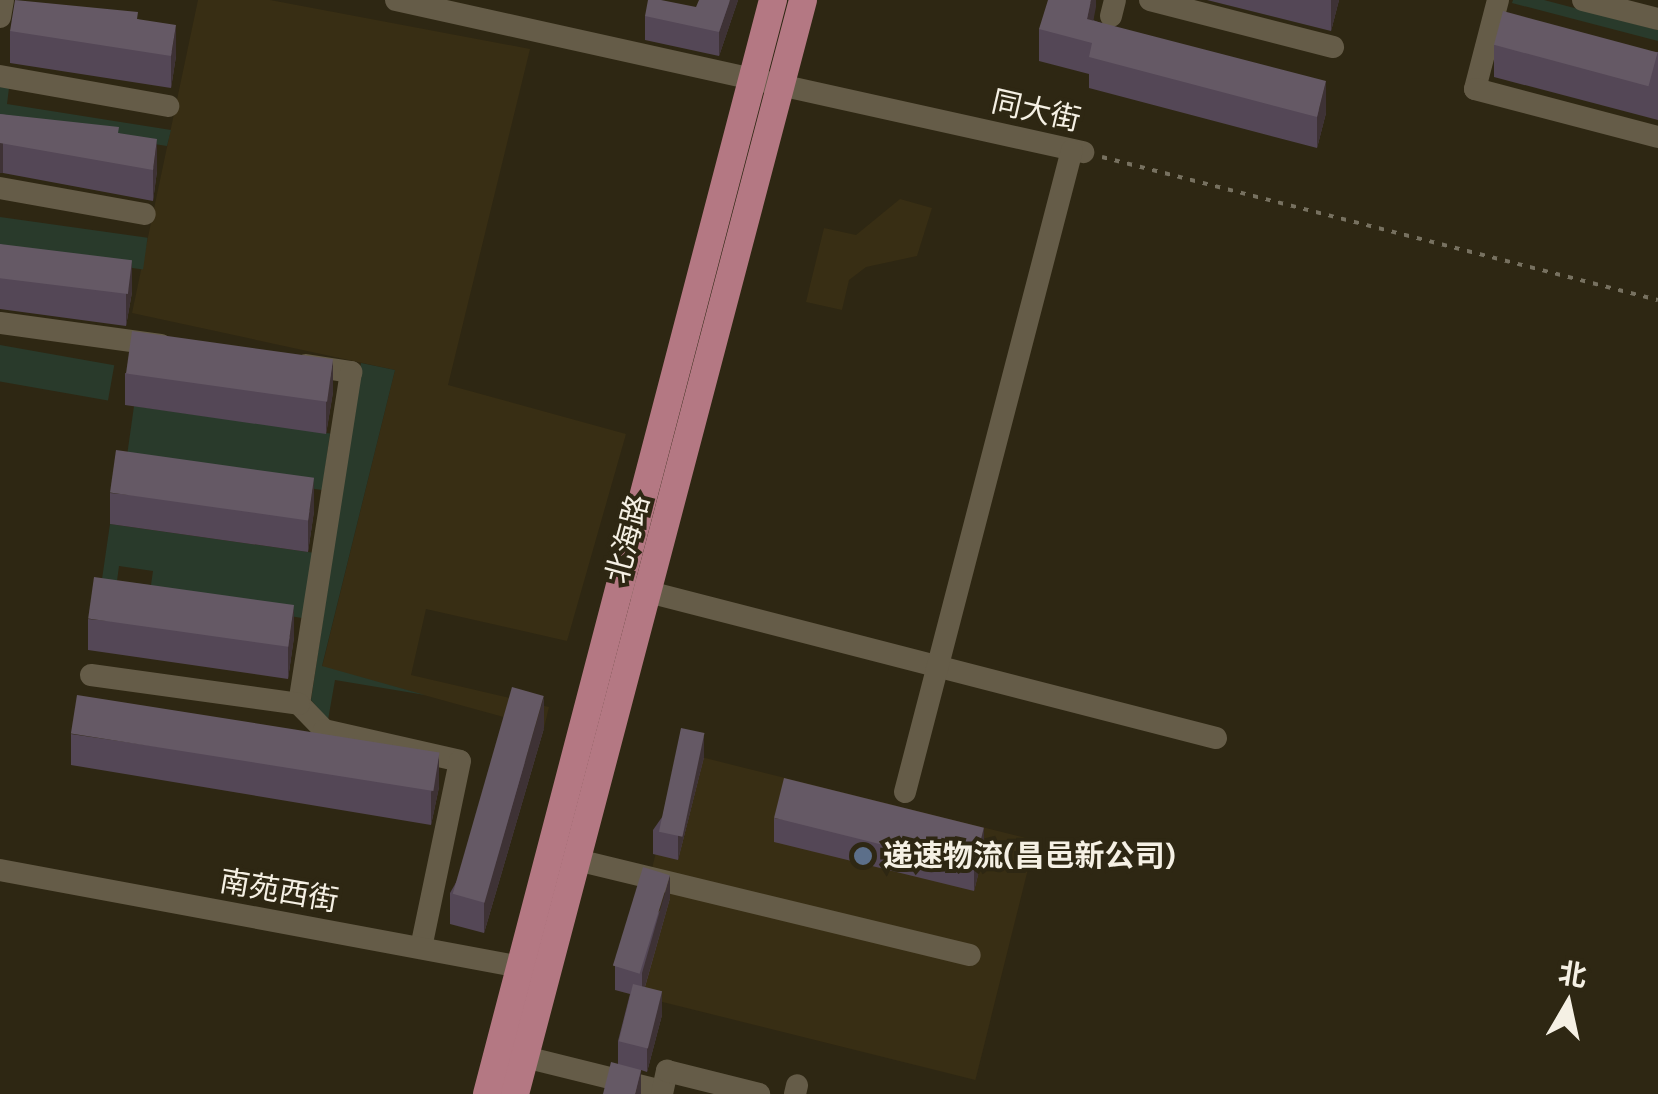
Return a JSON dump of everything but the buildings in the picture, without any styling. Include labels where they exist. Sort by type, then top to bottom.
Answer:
[{"type":"main road","name":"北海路","points":[[488,1094],[577,860],[634,588],[773,0]]},
{"type":"main road","name":"北海路","points":[[515,1094],[524,1057],[534,969],[634,588],[804,0]]},
{"type":"street","points":[[0,17],[3,0]]},
{"type":"street","name":"同大街","points":[[396,0],[1078,151]]},
{"type":"street","points":[[1150,0],[1334,46]]},
{"type":"street","points":[[1583,0],[1658,19]]},
{"type":"street","points":[[1517,26],[1496,10],[1474,89],[1658,138]]},
{"type":"street","points":[[0,76],[168,106]]},
{"type":"street","points":[[905,792],[1078,151]]},
{"type":"street","points":[[0,188],[145,214]]},
{"type":"street","points":[[0,323],[176,347]]},
{"type":"street","points":[[273,361],[351,372],[299,704]]},
{"type":"street","points":[[634,588],[1216,738]]},
{"type":"street","points":[[91,675],[299,704],[324,730],[460,762],[421,947]]},
{"type":"street","points":[[577,860],[970,955]]},
{"type":"street","name":"南苑西街","points":[[0,870],[534,969]]},
{"type":"street","points":[[524,1057],[662,1093],[667,1071],[759,1094]]},
{"type":"path","name":"同大街","points":[[1078,151],[1658,300]]},
{"type":"shaded area","points":[[198,0],[270,0],[530,49],[448,385],[626,434],[567,641],[426,609],[411,675],[549,707],[544,728],[322,667],[395,370],[132,313]]},
{"type":"shaded area","points":[[900,199],[932,208],[917,256],[866,267],[849,280],[842,310],[806,302],[824,228],[856,235]]},
{"type":"shaded area","points":[[681,752],[1035,840],[975,1080],[621,992]]},
{"type":"green space","points":[[1544,0],[1658,30],[1658,41],[1512,3]]},
{"type":"green space","points":[[0,87],[9,88],[7,104],[171,130],[167,146],[0,120]]},
{"type":"green space","points":[[0,217],[148,238],[143,269],[0,249]]},
{"type":"green space","points":[[0,345],[114,365],[108,401],[0,382]]},
{"type":"green space","points":[[361,363],[395,370],[322,666],[425,695],[335,680],[328,720],[311,700]]},
{"type":"green space","points":[[134,406],[330,434],[322,490],[126,462]]},
{"type":"green space","points":[[110,524],[315,553],[302,618],[101,586]],"holes":[[[119,566],[153,571],[151,585],[117,581]]]},
{"type":"place","name":"递速物流(昌邑新公司)","points":[[863,856]]}]
